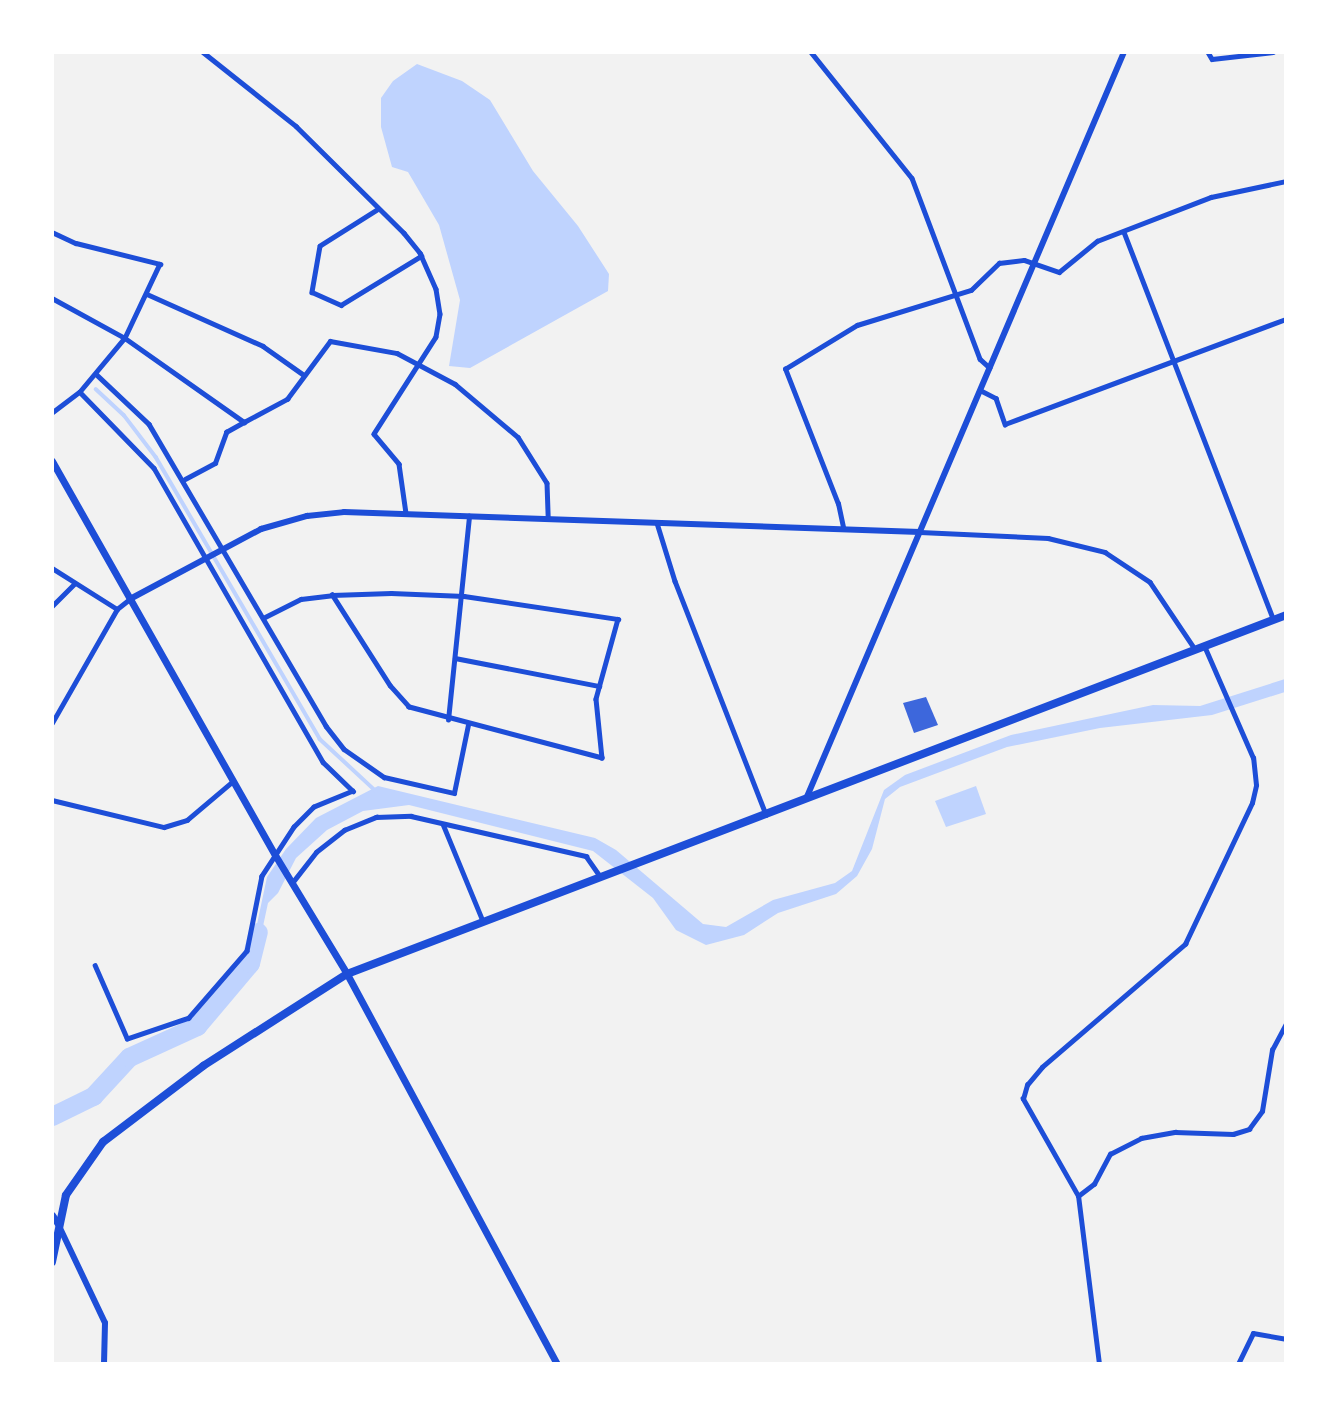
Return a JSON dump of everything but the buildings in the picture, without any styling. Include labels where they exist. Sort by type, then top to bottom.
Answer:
[{"type":"highway","points":[[52,1262],[58,1224],[76,1177],[120,1127],[203,1066],[347,974],[1286,615]]},
{"type":"main road","points":[[52,461],[275,856],[347,974],[557,1363]]},
{"type":"main road","points":[[52,1215],[58,1224]]},
{"type":"street","points":[[203,52],[296,127],[421,256],[436,289],[440,314],[436,337],[374,434],[399,464],[406,513]]},
{"type":"street","points":[[811,52],[912,178],[980,359],[990,369]]},
{"type":"street","points":[[806,799],[1124,52]]},
{"type":"street","points":[[1208,52],[1212,59],[1273,52]]},
{"type":"street","points":[[843,527],[838,504],[785,369],[857,325],[971,290],[999,262],[1024,260],[1059,272],[1097,241],[1211,197],[1286,181]]},
{"type":"street","points":[[377,210],[320,246],[312,292],[341,305],[421,256]]},
{"type":"street","points":[[52,232],[76,243],[160,264],[125,338],[82,391],[52,413]]},
{"type":"street","points":[[1124,232],[1273,620]]},
{"type":"street","points":[[147,294],[263,346],[304,375]]},
{"type":"street","points":[[52,298],[125,338],[244,422]]},
{"type":"street","points":[[980,390],[996,398],[1005,424],[1286,319]]},
{"type":"street","points":[[185,479],[215,463],[226,432],[287,399],[330,341],[397,353],[458,386],[518,437],[547,483],[548,518]]},
{"type":"street","points":[[94,376],[149,424],[185,479],[326,726],[361,764],[384,777],[454,793],[468,725]]},
{"type":"street","points":[[82,391],[154,468],[323,762],[354,790],[314,807],[275,856],[262,876],[247,951],[189,1018],[127,1039],[94,966]]},
{"type":"street","points":[[52,723],[117,609],[222,548],[261,529],[307,516],[406,513],[843,527],[1048,538],[1105,552],[1150,582],[1195,649]]},
{"type":"street","points":[[448,720],[464,597],[468,516]]},
{"type":"street","points":[[657,522],[675,581],[766,815]]},
{"type":"street","points":[[52,568],[117,609]]},
{"type":"street","points":[[52,606],[74,584]]},
{"type":"street","points":[[264,617],[301,599],[332,595],[464,597],[618,619],[596,699],[602,758],[448,720],[409,707],[390,687],[332,595]]},
{"type":"street","points":[[1099,1363],[1078,1196],[1025,1107],[1024,1091],[1042,1067],[1171,958],[1195,927],[1243,825],[1256,785],[1253,758],[1204,646]]},
{"type":"street","points":[[456,658],[599,686]]},
{"type":"street","points":[[52,800],[164,827],[187,820],[233,782]]},
{"type":"street","points":[[292,884],[316,852],[344,830],[376,817],[411,816],[586,856],[600,877]]},
{"type":"street","points":[[443,824],[483,922]]},
{"type":"street","points":[[1078,1196],[1094,1184],[1110,1154],[1141,1138],[1249,1129],[1262,1111],[1272,1049],[1286,1024]]},
{"type":"street","points":[[58,1224],[105,1323],[104,1363]]},
{"type":"street","points":[[1238,1363],[1253,1333],[1286,1339]]},
{"type":"water","points":[[417,64],[462,81],[490,100],[533,171],[578,226],[609,274],[608,291],[470,368],[449,366],[460,300],[439,225],[408,172],[392,167],[381,127],[381,98],[393,81]]},
{"type":"water","points":[[1285,679],[1285,692],[1212,715],[1100,728],[1007,747],[900,787],[885,799],[872,849],[857,876],[836,894],[778,913],[744,935],[706,945],[676,930],[653,898],[593,851],[409,805],[363,811],[327,830],[296,858],[278,893],[268,903],[256,959],[250,957],[267,877],[286,849],[316,818],[378,786],[595,838],[616,850],[703,924],[726,927],[773,900],[835,883],[852,871],[884,790],[905,775],[1011,735],[1153,705],[1200,706]]},
{"type":"water","points":[[976,786],[986,814],[946,827],[935,801]]},
{"type":"waterway","points":[[96,389],[124,415],[156,457],[320,739],[377,792]]},
{"type":"waterway","points":[[52,1116],[93,1096],[129,1057],[197,1026],[250,963],[258,932]]}]
